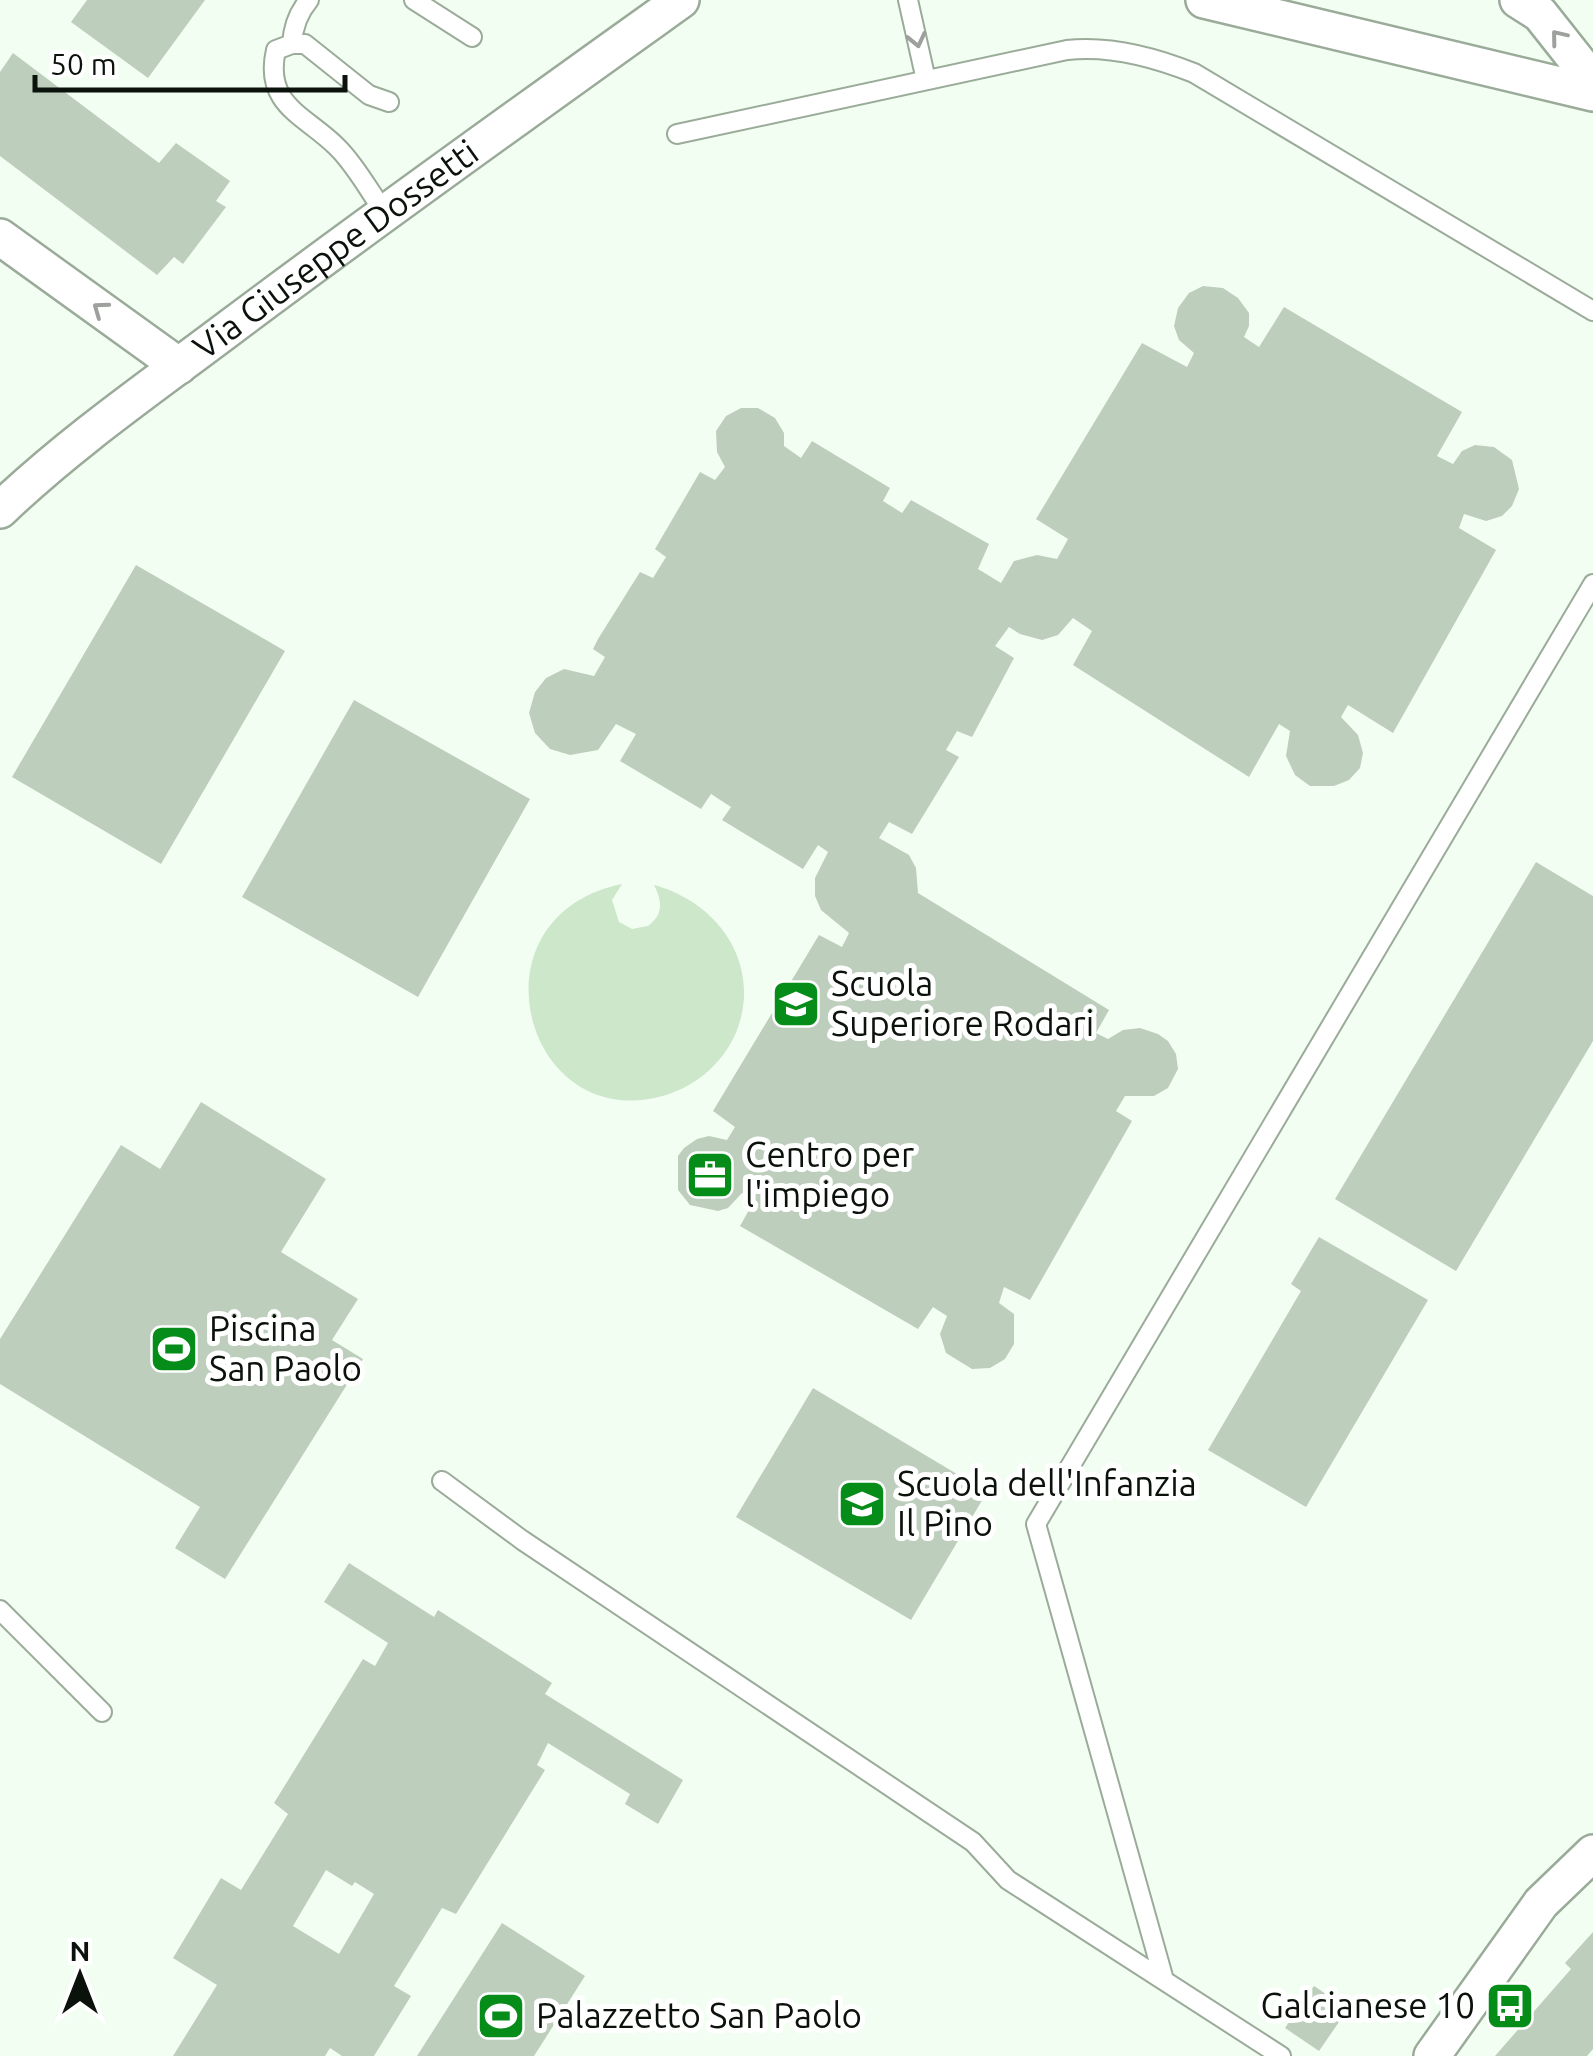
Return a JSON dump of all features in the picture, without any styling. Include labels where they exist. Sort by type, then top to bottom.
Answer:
[{"type":"street","name":"Via Giuseppe Dossetti","points":[[0,510],[47,468],[384,212],[681,0]]},
{"type":"street","points":[[1204,0],[1593,92]]},
{"type":"street","points":[[1518,0],[1540,14],[1593,81]]},
{"type":"street","points":[[0,237],[179,366]]},
{"type":"street","points":[[1432,2056],[1540,1903],[1593,1852]]},
{"type":"lane","points":[[292,44],[297,20],[310,0]]},
{"type":"lane","points":[[414,0],[472,37]]},
{"type":"lane","points":[[908,0],[926,80]]},
{"type":"lane","points":[[384,212],[338,148],[294,114],[278,90],[272,67],[276,50],[305,44],[368,95],[389,102]]},
{"type":"lane","points":[[677,134],[926,80],[1086,48],[1104,48],[1194,73],[1586,306]]},
{"type":"lane","points":[[1164,1980],[1036,1524],[1593,584]]},
{"type":"lane","points":[[442,1481],[522,1540],[973,1842],[1008,1880],[1281,2056]]},
{"type":"lane","points":[[0,1610],[102,1712]]},
{"type":"green space","points":[[622,884],[612,900],[619,922],[632,929],[648,926],[657,917],[660,902],[654,885],[677,893],[715,921],[729,939],[744,982],[737,1030],[718,1062],[678,1091],[617,1100],[577,1085],[548,1056],[532,1018],[529,976],[543,937],[573,904]]},
{"type":"building","points":[[87,0],[205,0],[148,78],[71,22]]},
{"type":"building","points":[[13,53],[159,163],[176,143],[230,181],[216,201],[226,207],[183,264],[174,257],[157,275],[0,156],[0,72]]},
{"type":"building","points":[[1203,286],[1223,288],[1238,298],[1249,313],[1244,337],[1259,347],[1284,307],[1462,412],[1437,456],[1453,464],[1462,451],[1475,445],[1494,447],[1512,460],[1519,489],[1512,506],[1502,516],[1486,521],[1464,514],[1459,528],[1496,550],[1393,733],[1348,705],[1341,717],[1358,735],[1363,753],[1360,768],[1349,780],[1334,786],[1310,786],[1295,775],[1286,756],[1290,731],[1279,724],[1249,777],[1073,665],[1092,631],[1073,618],[1058,635],[1042,640],[1009,627],[995,646],[1014,658],[972,737],[957,731],[946,750],[959,757],[912,834],[889,822],[879,838],[909,855],[916,868],[918,893],[1109,1010],[1096,1033],[1108,1039],[1123,1030],[1140,1028],[1158,1034],[1176,1054],[1178,1069],[1168,1088],[1154,1096],[1125,1096],[1116,1111],[1132,1121],[1030,1300],[1004,1287],[999,1303],[1014,1314],[1014,1344],[1005,1359],[990,1368],[972,1369],[946,1353],[940,1334],[947,1316],[933,1307],[918,1329],[740,1226],[754,1201],[742,1193],[728,1208],[718,1211],[690,1205],[678,1190],[678,1156],[684,1148],[709,1136],[727,1140],[735,1127],[713,1111],[819,935],[842,947],[849,933],[821,910],[815,896],[815,878],[828,852],[818,845],[803,869],[722,820],[731,807],[711,794],[701,809],[620,761],[636,734],[616,724],[598,750],[570,755],[550,749],[535,733],[529,713],[535,692],[546,678],[564,669],[594,676],[605,657],[593,649],[598,639],[640,572],[653,578],[666,557],[655,549],[700,472],[715,480],[725,467],[717,452],[716,431],[726,416],[741,408],[758,408],[775,418],[784,433],[784,446],[801,458],[812,441],[890,488],[883,501],[902,513],[911,500],[989,544],[978,569],[1001,583],[1014,561],[1037,555],[1057,559],[1068,539],[1036,519],[1142,343],[1187,367],[1194,353],[1179,340],[1174,326],[1178,308],[1189,293]]},
{"type":"building","points":[[136,565],[285,651],[161,864],[12,777]]},
{"type":"building","points":[[354,700],[530,799],[418,997],[242,897]]},
{"type":"building","points":[[1536,862],[1593,896],[1593,1041],[1456,1271],[1335,1199]]},
{"type":"building","name":"Piscina San Paolo","points":[[201,1102],[326,1179],[281,1252],[358,1299],[332,1340],[363,1359],[225,1579],[175,1548],[200,1507],[0,1384],[0,1339],[121,1145],[160,1169]]},
{"type":"building","points":[[1319,1237],[1428,1300],[1306,1507],[1208,1450],[1301,1291],[1291,1284]]},
{"type":"building","name":"Scuola dell'Infanzia Il Pino","points":[[813,1388],[987,1492],[911,1620],[736,1517]]},
{"type":"building","points":[[349,1563],[434,1617],[438,1610],[552,1683],[545,1694],[683,1780],[658,1824],[625,1804],[630,1794],[548,1743],[537,1765],[545,1770],[456,1914],[442,1908],[394,1986],[411,1996],[374,2056],[342,2056],[330,2048],[325,2056],[173,2056],[217,1985],[173,1958],[221,1878],[241,1890],[288,1814],[274,1803],[363,1659],[375,1666],[388,1643],[324,1602]],"holes":[[[326,1870],[352,1886],[355,1882],[374,1894],[339,1954],[293,1926]]]},
{"type":"building","name":"Palazzetto San Paolo","points":[[502,1923],[585,1976],[534,2056],[417,2056]]},
{"type":"building","points":[[1593,1932],[1593,2049],[1587,2056],[1495,2056],[1571,1969],[1565,1963]]},
{"type":"building","points":[[1314,1986],[1348,2009],[1319,2051],[1285,2028]]},
{"type":"place","name":"Scuola Superiore Rodari","points":[[796,1004]]},
{"type":"place","name":"Centro per l'impiego","points":[[710,1175]]},
{"type":"place","name":"Piscina San Paolo","points":[[174,1349]]},
{"type":"place","name":"Scuola dell'Infanzia Il Pino","points":[[862,1504]]},
{"type":"place","name":"Galcianese 10","points":[[1510,2006]]},
{"type":"place","name":"Palazzetto San Paolo","points":[[501,2016]]}]
